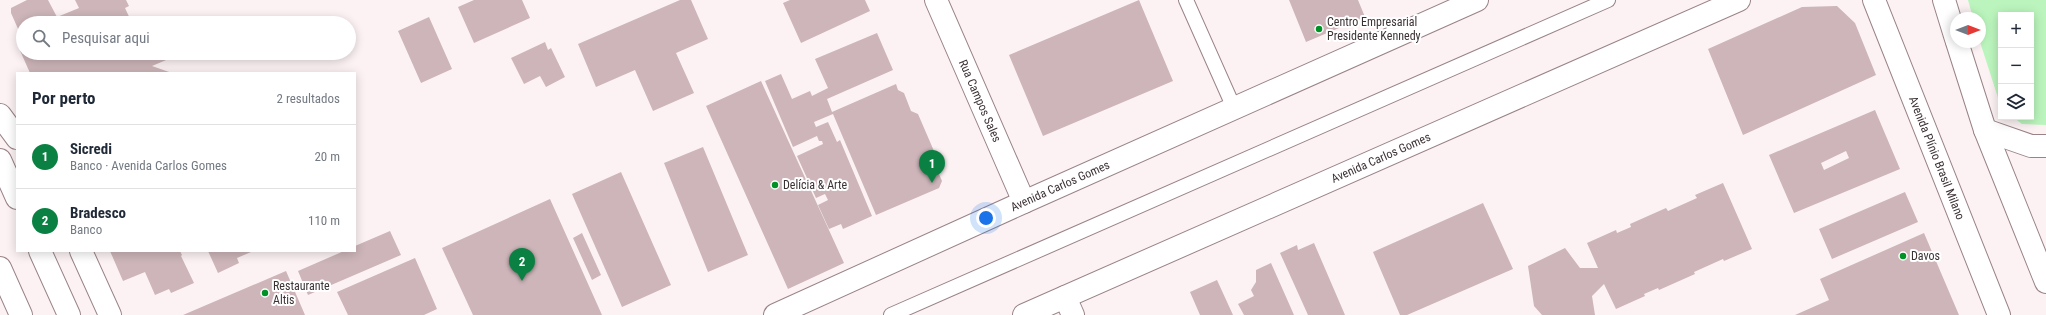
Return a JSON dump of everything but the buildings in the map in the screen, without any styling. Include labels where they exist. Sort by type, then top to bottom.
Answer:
[{"type":"main road","name":"Rua Campos Sales","points":[[936,0],[1024,202]]},
{"type":"main road","name":"Avenida Carlos Gomes","points":[[775,315],[1477,0]]},
{"type":"main road","name":"Avenida Carlos Gomes","points":[[1024,315],[1069,306],[1738,0]]},
{"type":"main road","name":"Avenida Plínio Brasil Milano","points":[[1874,0],[1999,315]]},
{"type":"main road","points":[[1944,0],[1950,20]]},
{"type":"main road","points":[[1959,48],[1985,130],[2046,282]]},
{"type":"main road","points":[[0,115],[16,137]]},
{"type":"main road","points":[[1985,130],[2031,146],[2046,146]]},
{"type":"main road","points":[[0,160],[16,196]]},
{"type":"main road","points":[[40,252],[69,315]]},
{"type":"main road","points":[[81,252],[110,315]]},
{"type":"main road","points":[[0,268],[21,315]]},
{"type":"lane","points":[[1186,0],[1234,108]]},
{"type":"lane","points":[[891,315],[1608,0]]},
{"type":"green space","points":[[1968,0],[2046,0],[2046,125],[2022,124],[2017,120],[2034,120],[2034,12],[1998,12],[1998,98],[1982,48],[1986,48],[1986,12],[1971,12]]},
{"type":"place","name":"Centro Empresarial Presidente Kennedy","points":[[1319,29]]},
{"type":"place","name":"Sicredi","points":[[932,183]]},
{"type":"place","name":"Delícia & Arte","points":[[775,185]]},
{"type":"place","name":"Davos","points":[[1903,256]]},
{"type":"place","name":"Bradesco","points":[[522,281]]},
{"type":"place","name":"Restaurante Altis","points":[[265,293]]}]
